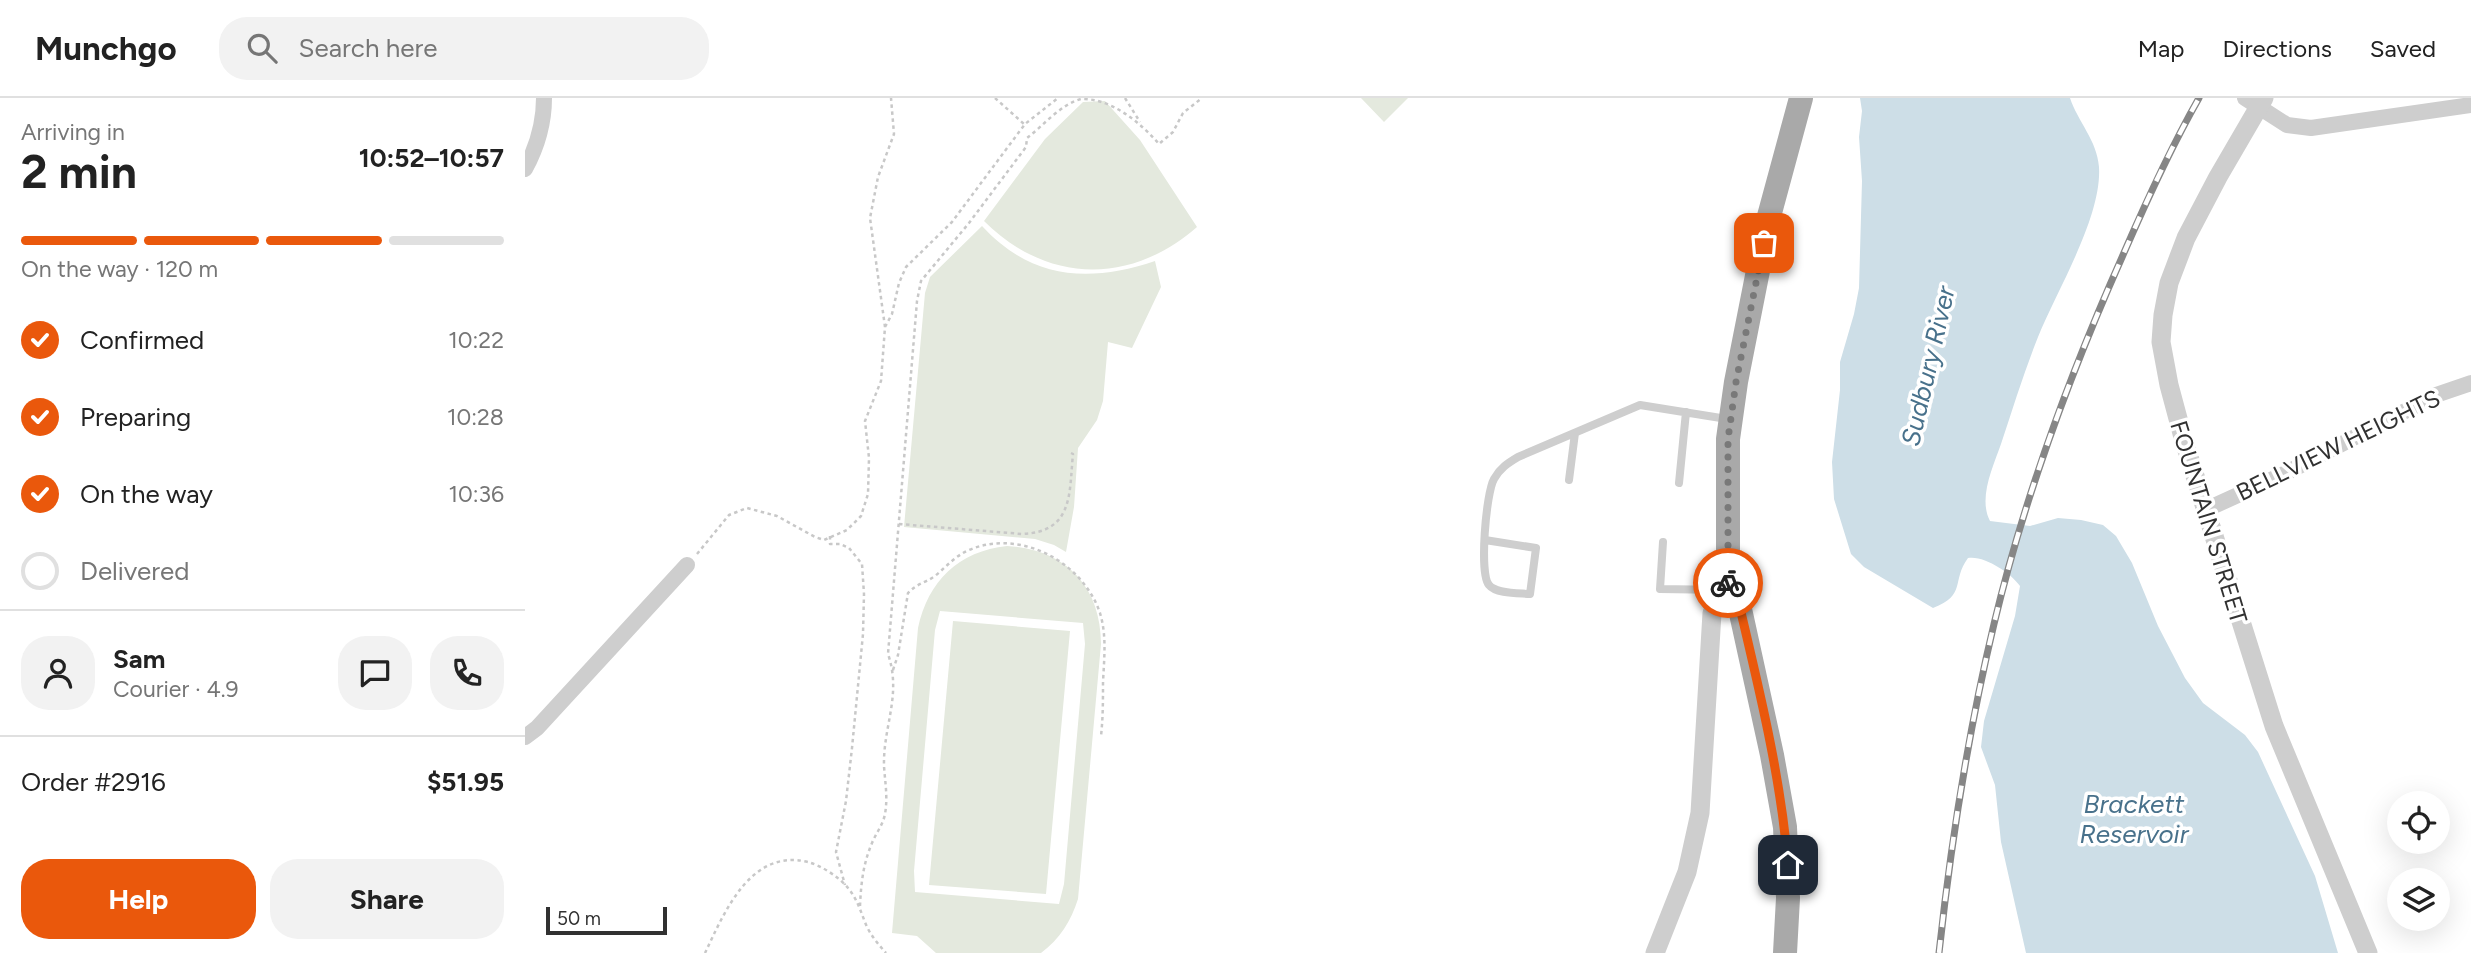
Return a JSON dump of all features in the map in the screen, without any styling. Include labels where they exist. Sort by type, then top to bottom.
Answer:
[{"type":"main road","points":[[1785,953],[1788,865],[1779,790],[1740,608],[1728,593],[1728,439],[1768,220],[1801,98]]},
{"type":"street","points":[[525,169],[539,136],[544,98]]},
{"type":"street","points":[[2256,101],[2287,125],[2311,128],[2471,106]]},
{"type":"street","name":"FOUNTAIN STREET","points":[[2256,101],[2186,238],[2169,283],[2161,342],[2184,441],[2274,726],[2368,953]]},
{"type":"street","name":"BELLVIEW HEIGHTS","points":[[2205,510],[2285,473],[2436,395],[2471,383]]},
{"type":"street","points":[[525,737],[537,728],[687,565]]},
{"type":"street","points":[[1655,953],[1687,872],[1700,813],[1712,613],[1728,593]]},
{"type":"lane","points":[[1485,540],[1536,548],[1531,594],[1493,589],[1486,582],[1483,572],[1485,540],[1489,489],[1503,467],[1518,457],[1640,405],[1730,420]]},
{"type":"lane","points":[[1679,483],[1686,412]]},
{"type":"lane","points":[[1569,480],[1574,433]]},
{"type":"lane","points":[[1663,542],[1660,590],[1728,593]]},
{"type":"path","points":[[687,565],[729,515],[747,508],[777,516],[824,540],[839,535],[862,516],[866,505],[869,458],[865,421],[881,381],[885,327],[870,218],[879,177],[894,134],[891,98]]},
{"type":"path","points":[[995,98],[1025,124]]},
{"type":"path","points":[[885,327],[892,314],[899,283],[906,267],[952,222],[1025,124],[1058,98]]},
{"type":"path","points":[[1125,98],[1159,144],[1173,132],[1183,113],[1202,98]]},
{"type":"path","points":[[860,906],[865,860],[885,815],[888,786],[884,766],[887,732],[893,710],[893,670],[888,654],[917,301],[921,281],[1026,147],[1027,138],[1066,107],[1082,99],[1103,99],[1141,123]]},
{"type":"path","points":[[899,524],[1022,534],[1041,532],[1055,524],[1068,505],[1071,453]]},
{"type":"path","points":[[830,536],[831,544],[849,548],[862,564],[864,594],[863,634],[852,748],[846,801],[836,852],[845,885],[860,906],[867,927],[886,953]]},
{"type":"path","points":[[893,670],[908,593],[914,586],[935,576],[967,551],[982,546],[996,544],[1035,549],[1053,556],[1080,578],[1100,614],[1105,643],[1101,736]]},
{"type":"path","points":[[705,953],[720,921],[744,887],[761,868],[772,862],[790,859],[812,864],[845,885]]},
{"type":"shaded area","points":[[1361,98],[1408,98],[1384,122]]},
{"type":"shaded area","points":[[1105,101],[1140,140],[1197,227],[1171,246],[1145,259],[1117,267],[1089,269],[1062,266],[1035,257],[1009,242],[984,221],[1045,139],[1083,102]]},
{"type":"shaded area","points":[[982,226],[1001,244],[1021,257],[1041,267],[1063,272],[1107,272],[1155,261],[1161,287],[1132,348],[1108,342],[1103,401],[1097,420],[1078,448],[1074,507],[1066,552],[1035,539],[904,527],[925,293],[930,277]]},
{"type":"shaded area","points":[[1007,546],[1028,549],[1046,554],[1062,563],[1076,574],[1087,588],[1099,623],[1101,644],[1078,899],[1064,929],[1041,953],[936,953],[917,936],[892,933],[918,628],[929,596],[948,571],[974,554]],"holes":[[[940,611],[1083,623],[1085,644],[1064,884],[1059,904],[915,892],[914,871],[935,630]]]},
{"type":"shaded area","points":[[953,621],[1070,631],[1046,894],[929,885]]},
{"type":"water","name":"Brackett Reservoir","points":[[1860,98],[2070,98],[2098,157],[2098,187],[2077,253],[2038,337],[2023,377],[1988,482],[1987,512],[1990,521],[2030,526],[2058,518],[2081,520],[2103,525],[2116,536],[2132,563],[2158,626],[2185,678],[2203,703],[2245,735],[2258,752],[2315,876],[2338,953],[2026,953],[2001,842],[1995,785],[1981,747],[1984,721],[2015,616],[2020,586],[1997,566],[1982,559],[1968,558],[1955,593],[1933,608],[1864,567],[1851,554],[1834,499],[1832,462],[1840,390],[1840,362],[1859,288],[1862,181]]},
{"type":"railway","points":[[1939,953],[1968,747],[1994,624],[2019,530],[2050,437],[2103,300],[2159,176],[2199,98]]},
{"type":"way so far","points":[[1728,583],[1728,439],[1736,382],[1764,243]]},
{"type":"route","points":[[1728,583],[1728,597],[1740,608],[1772,755],[1788,865]]},
{"type":"water label","name":"Sudbury River","points":[[1928,366]]}]
